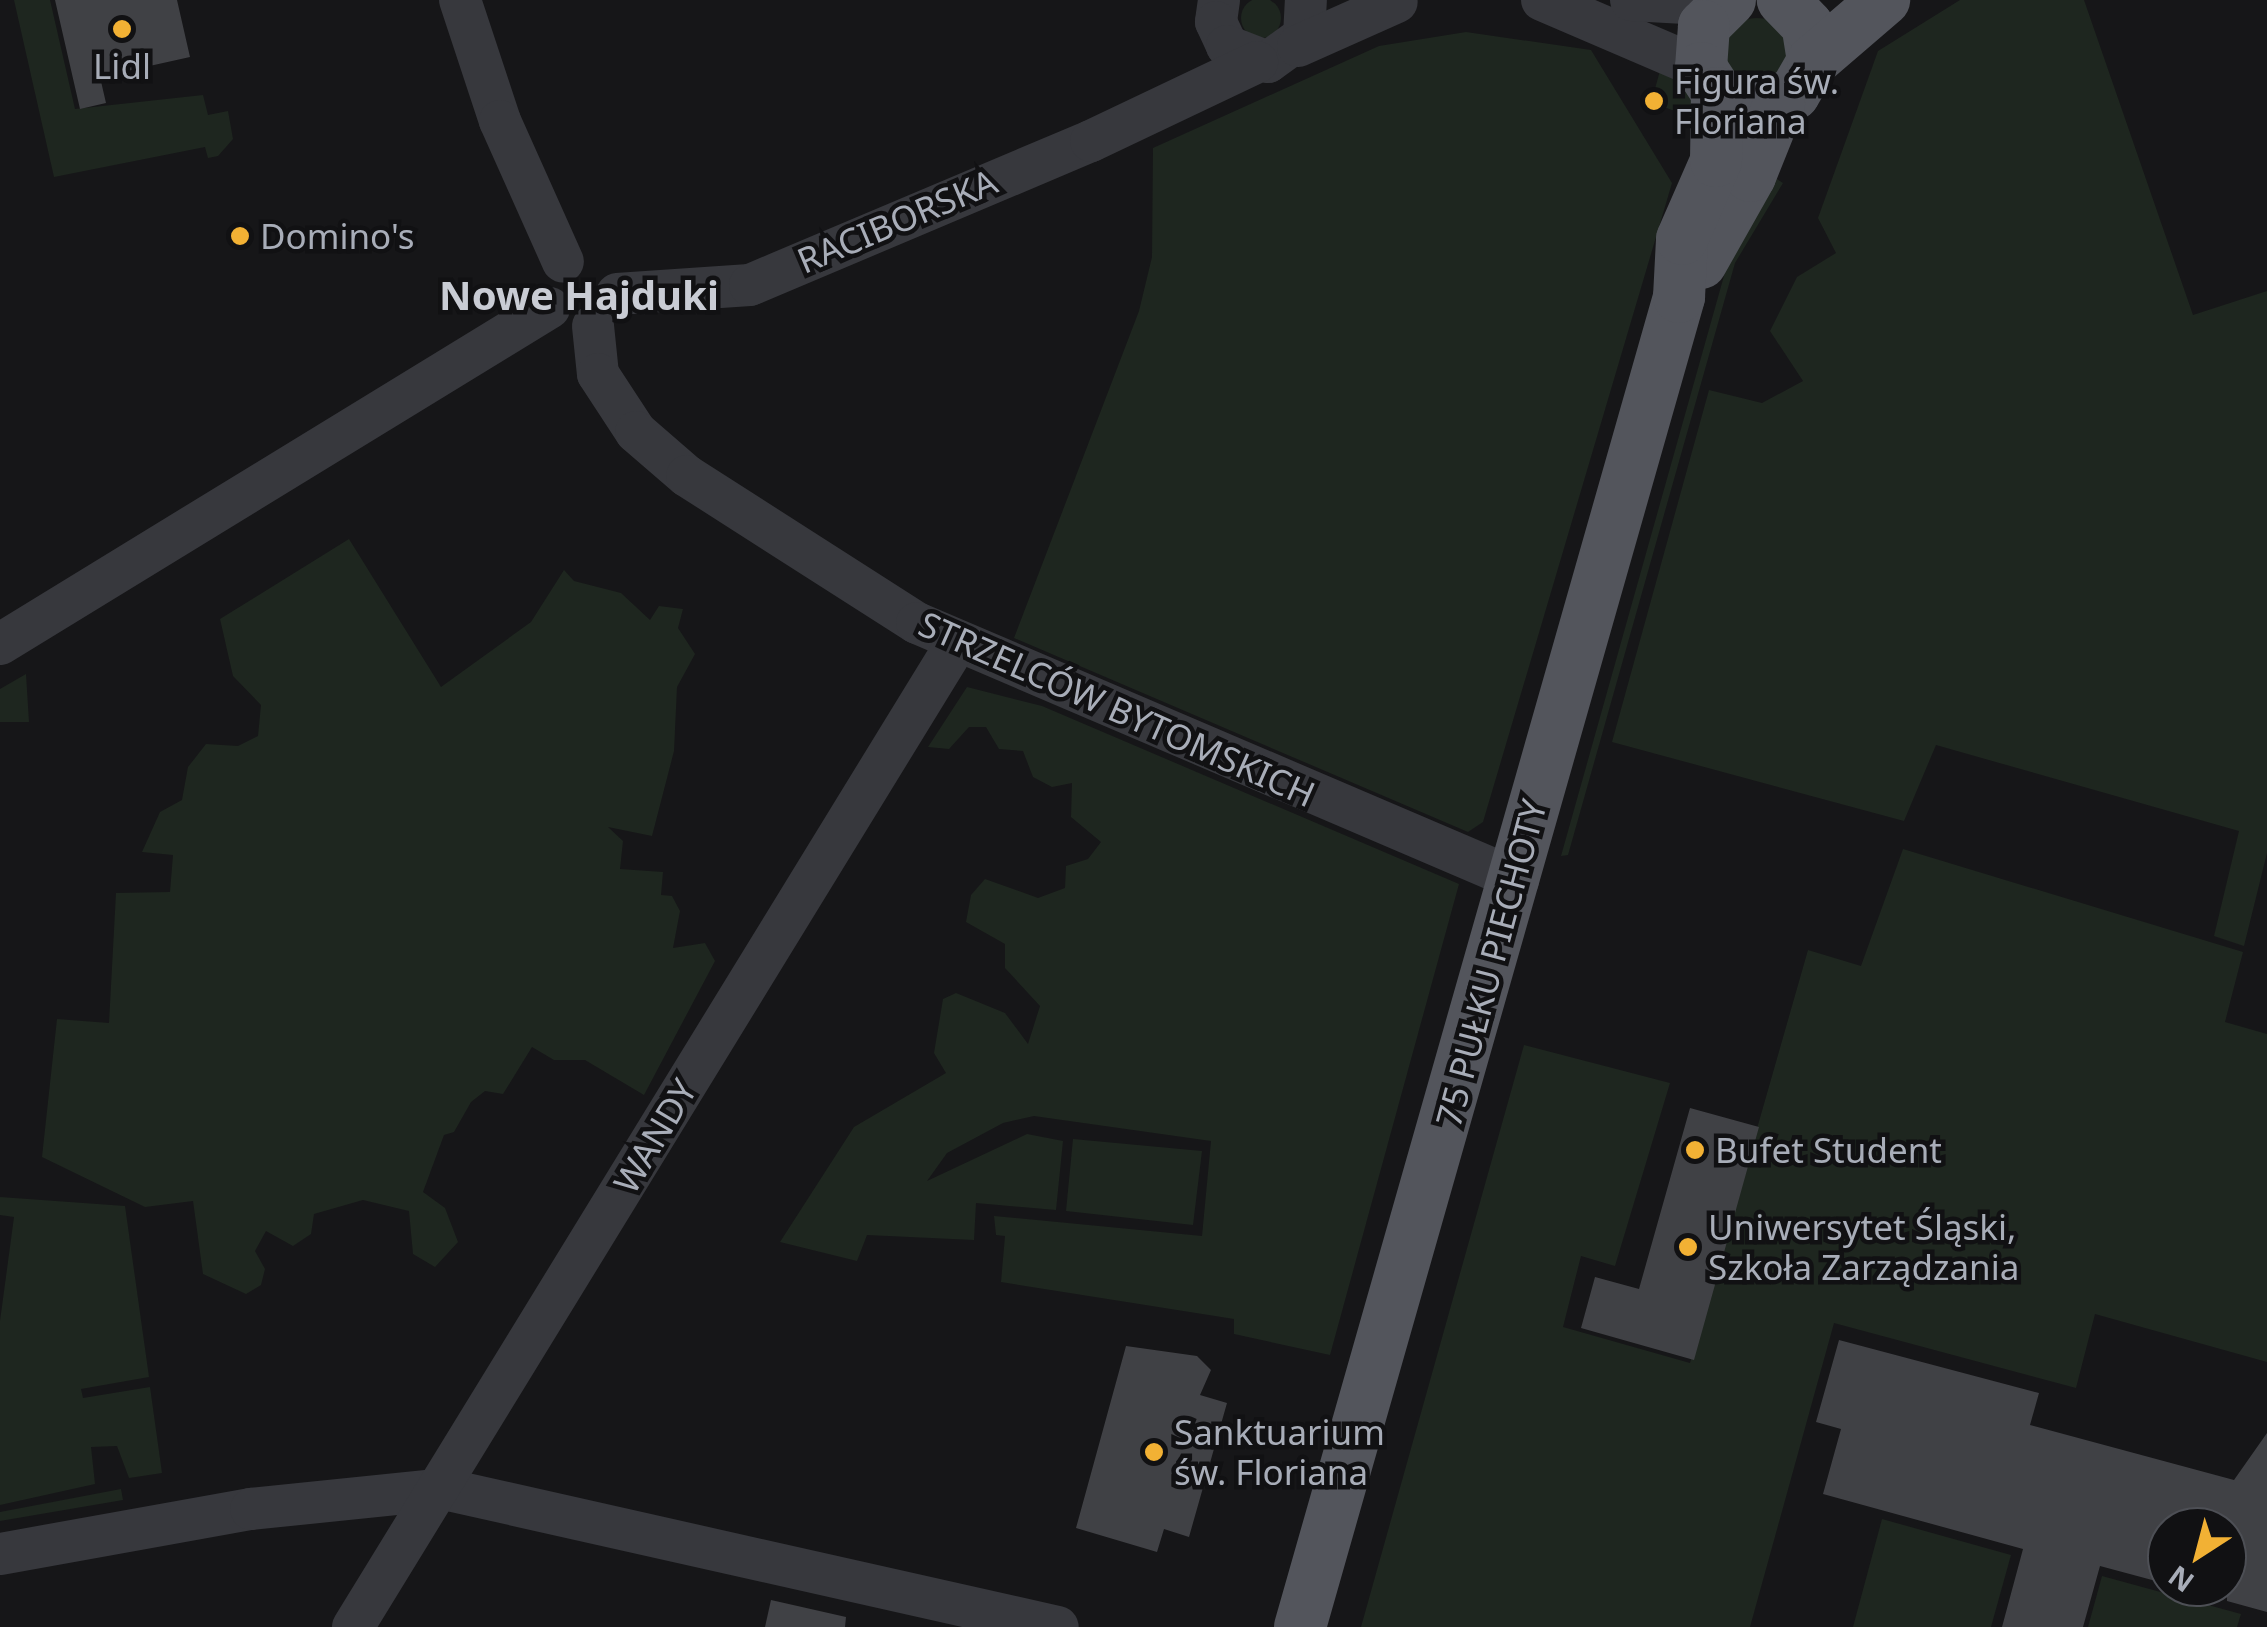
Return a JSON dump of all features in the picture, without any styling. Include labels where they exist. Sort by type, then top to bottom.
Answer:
[{"type":"main road","name":"75 PUŁKU PIECHOTY","points":[[1679,298],[1744,188],[1778,104],[1806,78],[1812,61],[1884,0]]},
{"type":"main road","name":"75 PUŁKU PIECHOTY","points":[[1300,1627],[1518,880],[1679,298],[1682,239],[1716,161],[1709,80],[1700,40],[1726,2]]},
{"type":"main road","points":[[1798,3],[1813,42],[1812,61]]},
{"type":"main road","points":[[1709,80],[1753,108],[1778,104]]},
{"type":"street","points":[[460,0],[500,120],[564,262]]},
{"type":"street","points":[[1298,46],[1308,24],[1306,0]]},
{"type":"street","points":[[1542,0],[1709,80]]},
{"type":"street","points":[[1631,0],[1726,2]]},
{"type":"street","points":[[1298,46],[1405,1]]},
{"type":"street","points":[[1217,6],[1233,52],[1257,62]]},
{"type":"street","points":[[1166,104],[1217,6]]},
{"type":"street","name":"RACIBORSKA","points":[[605,310],[750,284],[1298,46]]},
{"type":"street","points":[[564,262],[600,262],[605,310],[560,322],[550,308],[547,282],[564,262]]},
{"type":"street","points":[[0,644],[550,308]]},
{"type":"street","name":"STRZELCÓW BYTOMSKICH","points":[[605,310],[598,374],[636,432],[703,487],[956,644],[1518,880]]},
{"type":"street","name":"WANDY","points":[[354,1627],[444,1489],[956,644]]},
{"type":"street","points":[[0,1554],[251,1509],[444,1489],[1058,1627]]},
{"type":"shaded area","points":[[1261,-2],[1275,4],[1281,18],[1275,32],[1261,38],[1247,32],[1241,18],[1247,4]]},
{"type":"shaded area","points":[[14,0],[50,0],[75,109],[203,95],[208,115],[228,111],[233,139],[218,156],[208,158],[205,147],[54,177]]},
{"type":"shaded area","points":[[1960,0],[2084,0],[2193,315],[2267,291],[2267,853],[2244,946],[2214,936],[2239,831],[1936,745],[1904,821],[1612,742],[1709,390],[1762,403],[1803,381],[1770,331],[1797,277],[1836,253],[1818,218],[1878,51]]},
{"type":"shaded area","points":[[1757,18],[1780,27],[1789,50],[1780,73],[1757,82],[1734,73],[1725,50],[1734,27]]},
{"type":"shaded area","points":[[1466,32],[1591,50],[1672,183],[1483,822],[1468,832],[1014,638],[1139,311],[1152,257],[1153,148],[1379,46]]},
{"type":"shaded area","points":[[1661,67],[1691,95],[1698,120],[1659,105],[1653,96]]},
{"type":"shaded area","points":[[1771,175],[1783,183],[1735,263],[1568,855],[1561,856],[1729,258]]},
{"type":"shaded area","points":[[349,539],[441,687],[531,622],[564,570],[574,581],[621,593],[650,620],[659,606],[683,609],[678,628],[695,654],[677,687],[674,751],[652,836],[608,827],[623,841],[620,869],[663,872],[661,895],[672,896],[680,911],[673,948],[705,943],[715,961],[644,1095],[585,1060],[554,1060],[532,1047],[503,1094],[485,1091],[471,1102],[454,1132],[444,1135],[423,1192],[445,1208],[458,1242],[435,1267],[413,1254],[409,1211],[363,1200],[314,1214],[311,1234],[293,1246],[266,1231],[255,1251],[265,1269],[261,1285],[246,1294],[203,1274],[193,1201],[145,1207],[42,1157],[57,1019],[109,1023],[116,893],[170,892],[173,855],[142,852],[160,812],[182,800],[188,767],[206,744],[238,746],[258,736],[261,705],[233,676],[220,619]]},
{"type":"shaded area","points":[[26,674],[29,722],[0,722],[0,689]]},
{"type":"shaded area","points":[[967,687],[1042,706],[1459,884],[1330,1355],[1234,1334],[1234,1319],[1001,1282],[1005,1236],[996,1235],[994,1216],[1202,1236],[1211,1141],[1034,1116],[1003,1123],[947,1153],[927,1181],[1027,1134],[1063,1141],[1056,1210],[976,1203],[974,1240],[867,1235],[857,1261],[780,1242],[854,1127],[946,1073],[934,1053],[943,999],[956,993],[1005,1013],[1028,1044],[1040,1006],[1005,968],[1005,944],[966,922],[971,895],[985,879],[1038,898],[1065,888],[1066,866],[1088,859],[1101,842],[1071,817],[1072,783],[1052,787],[1033,777],[1023,751],[999,749],[986,727],[969,727],[949,749],[928,747]]},
{"type":"shaded area","points":[[1903,849],[2243,952],[2225,1022],[2267,1034],[2267,1362],[2095,1314],[2076,1388],[1834,1323],[1750,1627],[1361,1627],[1524,1045],[1670,1083],[1615,1266],[1581,1256],[1563,1327],[1690,1363],[1808,950],[1861,966]]},
{"type":"shaded area","points":[[1073,1139],[1202,1151],[1193,1225],[1066,1211]]},
{"type":"shaded area","points":[[0,1197],[125,1206],[149,1377],[81,1389],[83,1398],[150,1387],[162,1473],[129,1478],[117,1446],[91,1447],[95,1484],[0,1505],[0,1321],[14,1217],[0,1215]]},
{"type":"shaded area","points":[[121,1489],[123,1500],[0,1521],[0,1512]]},
{"type":"shaded area","points":[[1882,1519],[2011,1555],[1991,1627],[1853,1627]]},
{"type":"shaded area","points":[[2102,1576],[2147,1588],[2147,1607],[2215,1607],[2241,1614],[2237,1627],[2088,1627]]},
{"type":"building","name":"Lidl","points":[[55,0],[177,0],[190,57],[100,77],[106,103],[80,109]]},
{"type":"building","name":"Uniwersytet Śląski, Szkoła Zarządzania","points":[[1690,1108],[1759,1127],[1694,1360],[1581,1328],[1595,1277],[1639,1289]]},
{"type":"building","points":[[1839,1340],[2039,1393],[2030,1425],[2234,1480],[2267,1433],[2267,1612],[2247,1606],[2247,1507],[2147,1507],[2147,1579],[2100,1566],[2083,1627],[2002,1627],[2023,1549],[1823,1494],[1841,1429],[1816,1422]]},
{"type":"building","name":"Sanktuarium św. Floriana","points":[[1126,1346],[1197,1356],[1211,1370],[1200,1395],[1227,1403],[1189,1537],[1164,1529],[1157,1552],[1076,1528]]},
{"type":"building","points":[[771,1600],[846,1617],[845,1627],[765,1627]]},
{"type":"place","name":"Lidl","points":[[122,29]]},
{"type":"place","name":"Figura św. Floriana","points":[[1654,101]]},
{"type":"place","name":"Domino's","points":[[240,236]]},
{"type":"place","name":"Bufet Student","points":[[1695,1150]]},
{"type":"place","name":"Uniwersytet Śląski, Szkoła Zarządzania","points":[[1688,1247]]},
{"type":"place","name":"Sanktuarium św. Floriana","points":[[1154,1452]]},
{"type":"district","name":"Nowe Hajduki","points":[[579,295]]}]
